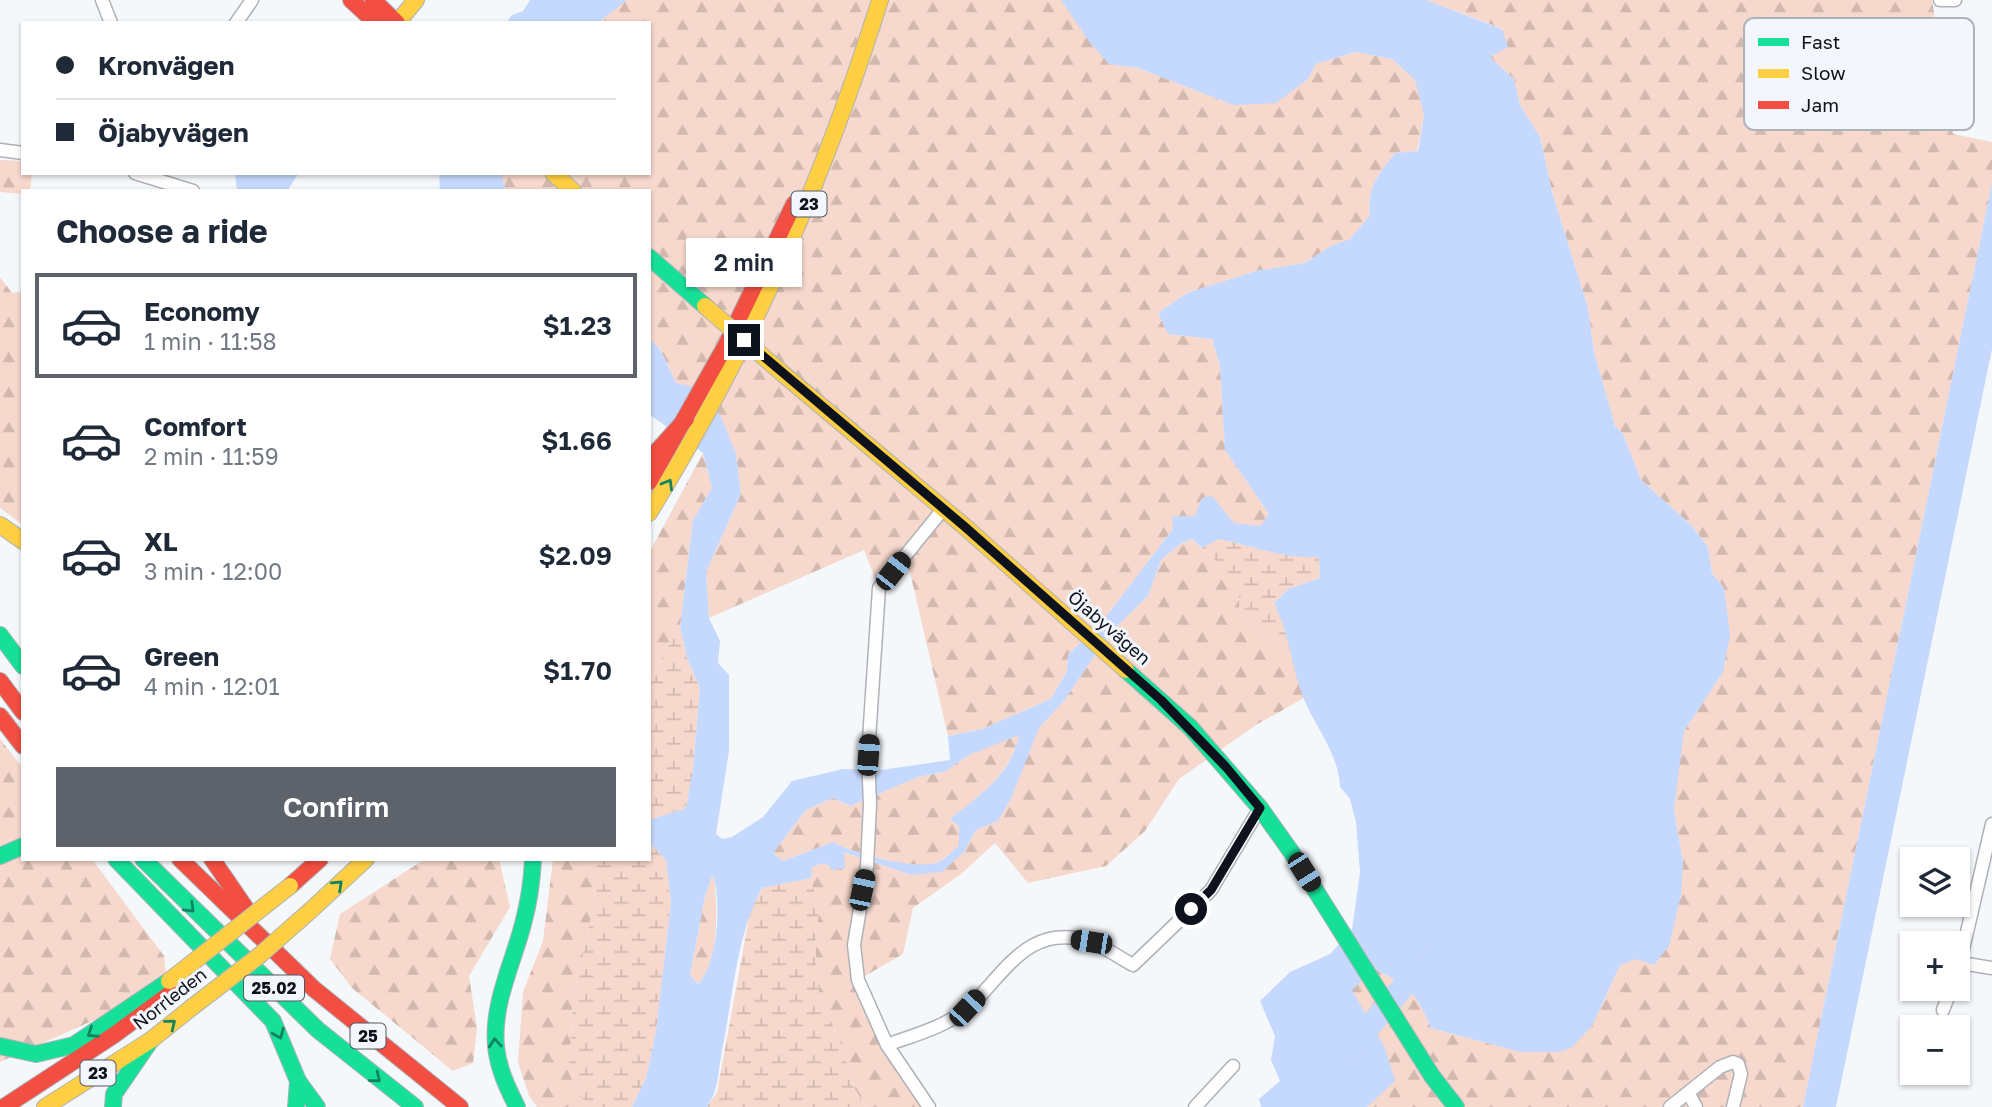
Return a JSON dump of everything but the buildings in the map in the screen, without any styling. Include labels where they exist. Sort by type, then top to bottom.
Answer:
[{"type":"main road","points":[[351,0],[386,14],[416,0]]},
{"type":"main road","name":"23","points":[[651,508],[686,419],[710,393],[793,206],[845,76],[869,0]]},
{"type":"main road","name":"23","points":[[651,479],[710,393],[769,297],[807,210],[856,76],[880,0]]},
{"type":"main road","points":[[555,175],[571,189]]},
{"type":"main road","name":"Öjabyvägen","points":[[651,259],[782,373],[944,508],[1190,727],[1260,808],[1432,1076],[1455,1107]]},
{"type":"main road","points":[[651,459],[673,447]]},
{"type":"main road","points":[[0,524],[21,540]]},
{"type":"main road","points":[[0,635],[21,663]]},
{"type":"main road","points":[[0,681],[21,709]]},
{"type":"main road","points":[[0,716],[21,743]]},
{"type":"main road","points":[[0,856],[21,847]]},
{"type":"main road","points":[[107,861],[142,887]]},
{"type":"main road","points":[[118,861],[273,1021],[298,1081],[317,1107]]},
{"type":"main road","name":"25.02","points":[[145,861],[179,898],[318,1030],[415,1107]]},
{"type":"main road","name":"25.02","points":[[182,861],[280,960]]},
{"type":"main road","name":"25","points":[[213,861],[280,960],[406,1068],[460,1107]]},
{"type":"main road","points":[[0,1046],[36,1054],[74,1045],[207,965],[294,889],[318,861]]},
{"type":"main road","points":[[168,987],[331,861]]},
{"type":"main road","name":"Norrleden","points":[[45,1107],[151,1040],[260,955],[364,861]]},
{"type":"main road","points":[[517,1107],[497,1060],[495,1021],[505,974],[528,908],[533,861]]},
{"type":"main road","name":"Norrleden","points":[[4,1107],[114,1035],[168,987]]},
{"type":"main road","points":[[113,1107],[114,1094],[151,1040]]},
{"type":"main road","points":[[296,1107],[298,1081]]},
{"type":"street","points":[[103,0],[110,21]]},
{"type":"street","points":[[237,21],[252,0]]},
{"type":"street","points":[[1940,0],[1955,0]]},
{"type":"street","points":[[0,150],[21,153]]},
{"type":"street","points":[[158,177],[188,189]]},
{"type":"street","points":[[929,1107],[887,1045],[858,980],[854,944],[867,866],[870,804],[868,755],[880,589],[944,508]]},
{"type":"street","points":[[887,1045],[933,1029],[967,1008],[1031,944],[1058,937],[1091,942],[1133,965],[1211,890],[1260,808]]},
{"type":"street","points":[[1968,931],[1992,824]]},
{"type":"street","points":[[1970,967],[1992,968]]},
{"type":"street","points":[[1943,1010],[1946,1001]]},
{"type":"street","points":[[1670,1107],[1720,1068],[1733,1062],[1738,1064],[1741,1074],[1733,1107]]},
{"type":"street","points":[[1195,1107],[1233,1066]]},
{"type":"street","points":[[1689,1094],[1696,1107]]},
{"type":"green space","points":[[627,0],[1061,0],[1109,64],[1138,68],[1233,105],[1308,79],[1316,64],[1357,52],[1392,59],[1415,79],[1424,115],[1417,151],[1395,153],[1383,168],[1372,188],[1370,215],[1350,239],[1331,246],[1305,263],[1256,271],[1187,293],[1158,313],[1168,334],[1212,339],[1220,366],[1225,450],[1269,514],[1260,526],[1233,523],[1202,498],[1195,516],[1173,529],[1104,619],[1068,655],[1067,671],[1051,699],[982,729],[948,736],[906,555],[879,588],[864,550],[709,618],[706,572],[741,494],[736,455],[720,415],[676,383],[660,349],[651,340],[651,189],[505,189],[502,175],[651,175],[651,21],[601,21]]},
{"type":"green space","points":[[1426,0],[1932,0],[1935,18],[1744,18],[1744,130],[1952,130],[1953,134],[1992,142],[1992,183],[1803,1107],[1367,1107],[1377,1096],[1351,990],[1374,969],[1410,991],[1421,1006],[1431,1028],[1520,1052],[1598,1013],[1620,965],[1636,959],[1683,862],[1674,810],[1684,731],[1723,672],[1724,588],[1712,573],[1708,547],[1692,526],[1641,480],[1623,434],[1615,426],[1594,352],[1588,308],[1552,192],[1540,137],[1520,105],[1514,79],[1490,57],[1503,29]]},
{"type":"green space","points":[[0,160],[21,161],[21,175],[32,175],[30,189],[21,189],[21,194],[0,192]]},
{"type":"green space","points":[[0,277],[12,293],[21,291],[21,524],[0,508]]},
{"type":"green space","points":[[703,453],[712,488],[693,520],[680,627],[651,676],[651,549]]},
{"type":"green space","points":[[1192,539],[1239,582],[1240,616],[1291,655],[1304,698],[1256,725],[1179,779],[1145,831],[1106,866],[1028,883],[995,843],[961,874],[913,908],[903,954],[858,980],[929,1107],[866,1107],[853,1086],[839,1039],[819,995],[815,947],[819,911],[811,878],[812,867],[825,863],[833,870],[844,852],[911,875],[964,852],[976,830],[998,821],[1039,728],[1064,701],[1109,634],[1148,596],[1161,560],[1180,544]]},
{"type":"green space","points":[[1219,539],[1281,554],[1319,556],[1320,578],[1288,589],[1274,603],[1287,630],[1291,655],[1240,616],[1238,582],[1202,548]]},
{"type":"green space","points":[[680,627],[687,658],[700,688],[693,769],[686,809],[651,819],[651,676]]},
{"type":"green space","points":[[1020,734],[1016,748],[1002,772],[950,819],[959,826],[959,845],[938,862],[928,866],[903,864],[864,854],[833,842],[783,861],[773,853],[806,810],[833,798],[850,806],[918,777],[944,772],[969,755]]},
{"type":"green space","points":[[0,739],[21,765],[21,861],[93,861],[164,956],[166,975],[110,1013],[0,1062]]},
{"type":"green space","points":[[651,844],[666,860],[671,903],[656,1031],[646,1078],[632,1107],[587,1107],[569,1073],[573,1003],[595,899],[591,861],[651,861]]},
{"type":"green space","points":[[422,861],[499,861],[510,907],[469,976],[477,1028],[473,1063],[453,1071],[352,988],[330,959],[340,914]]},
{"type":"green space","points":[[553,861],[591,861],[595,899],[573,1003],[569,1073],[587,1107],[537,1107],[529,1096],[518,1062],[523,992],[543,941]]},
{"type":"green space","points":[[714,872],[714,946],[706,973],[698,984],[690,975],[705,896]]},
{"type":"green space","points":[[811,878],[819,911],[815,947],[819,995],[839,1039],[853,1086],[866,1107],[707,1107],[717,1092],[750,912],[762,888]]},
{"type":"water","points":[[530,0],[627,0],[601,21],[508,21],[512,15],[523,11]]},
{"type":"water","points":[[1061,0],[1426,0],[1502,29],[1508,47],[1490,57],[1514,79],[1520,105],[1540,137],[1552,192],[1588,308],[1594,352],[1615,426],[1623,434],[1641,480],[1692,526],[1708,547],[1712,573],[1724,588],[1730,635],[1723,672],[1684,731],[1674,810],[1683,862],[1681,895],[1669,946],[1654,965],[1636,959],[1620,965],[1592,1026],[1571,1048],[1558,1052],[1520,1052],[1431,1028],[1421,1006],[1410,991],[1374,969],[1352,990],[1385,1048],[1395,1081],[1367,1107],[1261,1107],[1259,1099],[1280,1081],[1271,1060],[1275,1036],[1260,1001],[1290,972],[1330,954],[1352,930],[1360,872],[1356,822],[1350,799],[1340,787],[1331,752],[1303,697],[1274,603],[1288,589],[1320,578],[1319,557],[1281,554],[1219,539],[1202,548],[1192,539],[1180,544],[1161,560],[1148,596],[1109,634],[1064,701],[1039,728],[1011,799],[998,821],[976,830],[964,852],[942,872],[911,875],[844,852],[845,868],[833,870],[825,863],[812,867],[811,878],[762,888],[746,926],[718,1080],[707,1107],[632,1107],[646,1078],[656,1031],[671,903],[666,860],[651,844],[651,819],[686,808],[693,769],[700,688],[687,658],[680,627],[693,520],[712,488],[703,453],[651,415],[651,340],[660,349],[676,383],[690,386],[720,415],[736,454],[741,494],[706,572],[709,618],[720,641],[718,663],[729,675],[729,751],[716,834],[722,839],[732,837],[763,817],[792,781],[843,769],[881,770],[950,760],[948,736],[982,729],[1051,699],[1067,671],[1068,655],[1104,619],[1173,529],[1172,516],[1195,516],[1202,498],[1212,496],[1234,523],[1260,526],[1269,514],[1225,450],[1220,366],[1212,339],[1168,334],[1158,313],[1187,293],[1256,271],[1305,263],[1331,246],[1350,239],[1370,215],[1372,188],[1395,153],[1418,151],[1424,115],[1415,80],[1392,59],[1356,52],[1316,64],[1308,79],[1276,103],[1233,105],[1138,68],[1109,64],[1090,43]],"holes":[[[1019,735],[1002,773],[993,783],[950,819],[959,826],[959,845],[939,862],[901,863],[855,851],[833,842],[783,861],[773,853],[806,810],[833,798],[850,806],[918,777],[944,772],[969,755]],[[713,874],[716,886],[714,946],[705,974],[698,984],[690,975],[705,896]]]},
{"type":"water","points":[[235,175],[298,175],[288,189],[237,189]]},
{"type":"water","points":[[439,175],[502,175],[505,189],[440,189]]},
{"type":"water","points":[[1992,183],[1992,349],[1836,1107],[1803,1107]]},
{"type":"waterway","points":[[1352,1047],[1425,961]]},
{"type":"traffic: fast","points":[[651,259],[705,306]]},
{"type":"traffic: fast","points":[[0,635],[21,663]]},
{"type":"traffic: fast","points":[[1126,670],[1190,727],[1260,808],[1292,853],[1432,1076],[1456,1107]]},
{"type":"traffic: fast","points":[[0,856],[21,847]]},
{"type":"traffic: fast","points":[[118,861],[273,1021],[298,1081],[296,1107]]},
{"type":"traffic: fast","points":[[145,861],[318,1030],[415,1107]]},
{"type":"traffic: fast","points":[[517,1107],[499,1062],[496,1030],[500,999],[527,908],[533,861]]},
{"type":"traffic: fast","points":[[0,1046],[36,1054],[74,1045],[169,981]]},
{"type":"traffic: fast","points":[[113,1107],[114,1094],[151,1040]]},
{"type":"traffic: fast","points":[[298,1081],[317,1107]]},
{"type":"traffic: slow","points":[[399,21],[416,0]]},
{"type":"traffic: slow","points":[[651,510],[719,390],[781,264],[834,134],[880,0]]},
{"type":"traffic: slow","points":[[555,175],[571,189]]},
{"type":"traffic: slow","points":[[705,306],[782,373]]},
{"type":"traffic: slow","points":[[782,373],[964,526],[1126,670]]},
{"type":"traffic: slow","points":[[0,525],[21,540]]},
{"type":"traffic: slow","points":[[311,910],[364,861]]},
{"type":"traffic: slow","points":[[169,981],[290,886]]},
{"type":"traffic: slow","points":[[191,1008],[260,955],[311,910]]},
{"type":"traffic: slow","points":[[45,1107],[151,1040],[191,1008]]},
{"type":"traffic: jam","points":[[351,0],[374,21]]},
{"type":"traffic: jam","points":[[373,0],[395,21]]},
{"type":"traffic: jam","points":[[651,478],[726,345],[794,204]]},
{"type":"traffic: jam","points":[[651,458],[686,419]]},
{"type":"traffic: jam","points":[[0,681],[21,709]]},
{"type":"traffic: jam","points":[[0,716],[21,743]]},
{"type":"traffic: jam","points":[[182,861],[314,989],[460,1107]]},
{"type":"traffic: jam","points":[[213,861],[245,907]]},
{"type":"traffic: jam","points":[[290,886],[318,861]]},
{"type":"traffic: jam","points":[[4,1107],[114,1035],[183,984]]},
{"type":"route","points":[[744,340],[964,526],[1161,700],[1190,727],[1260,808],[1211,890],[1191,909]]}]
